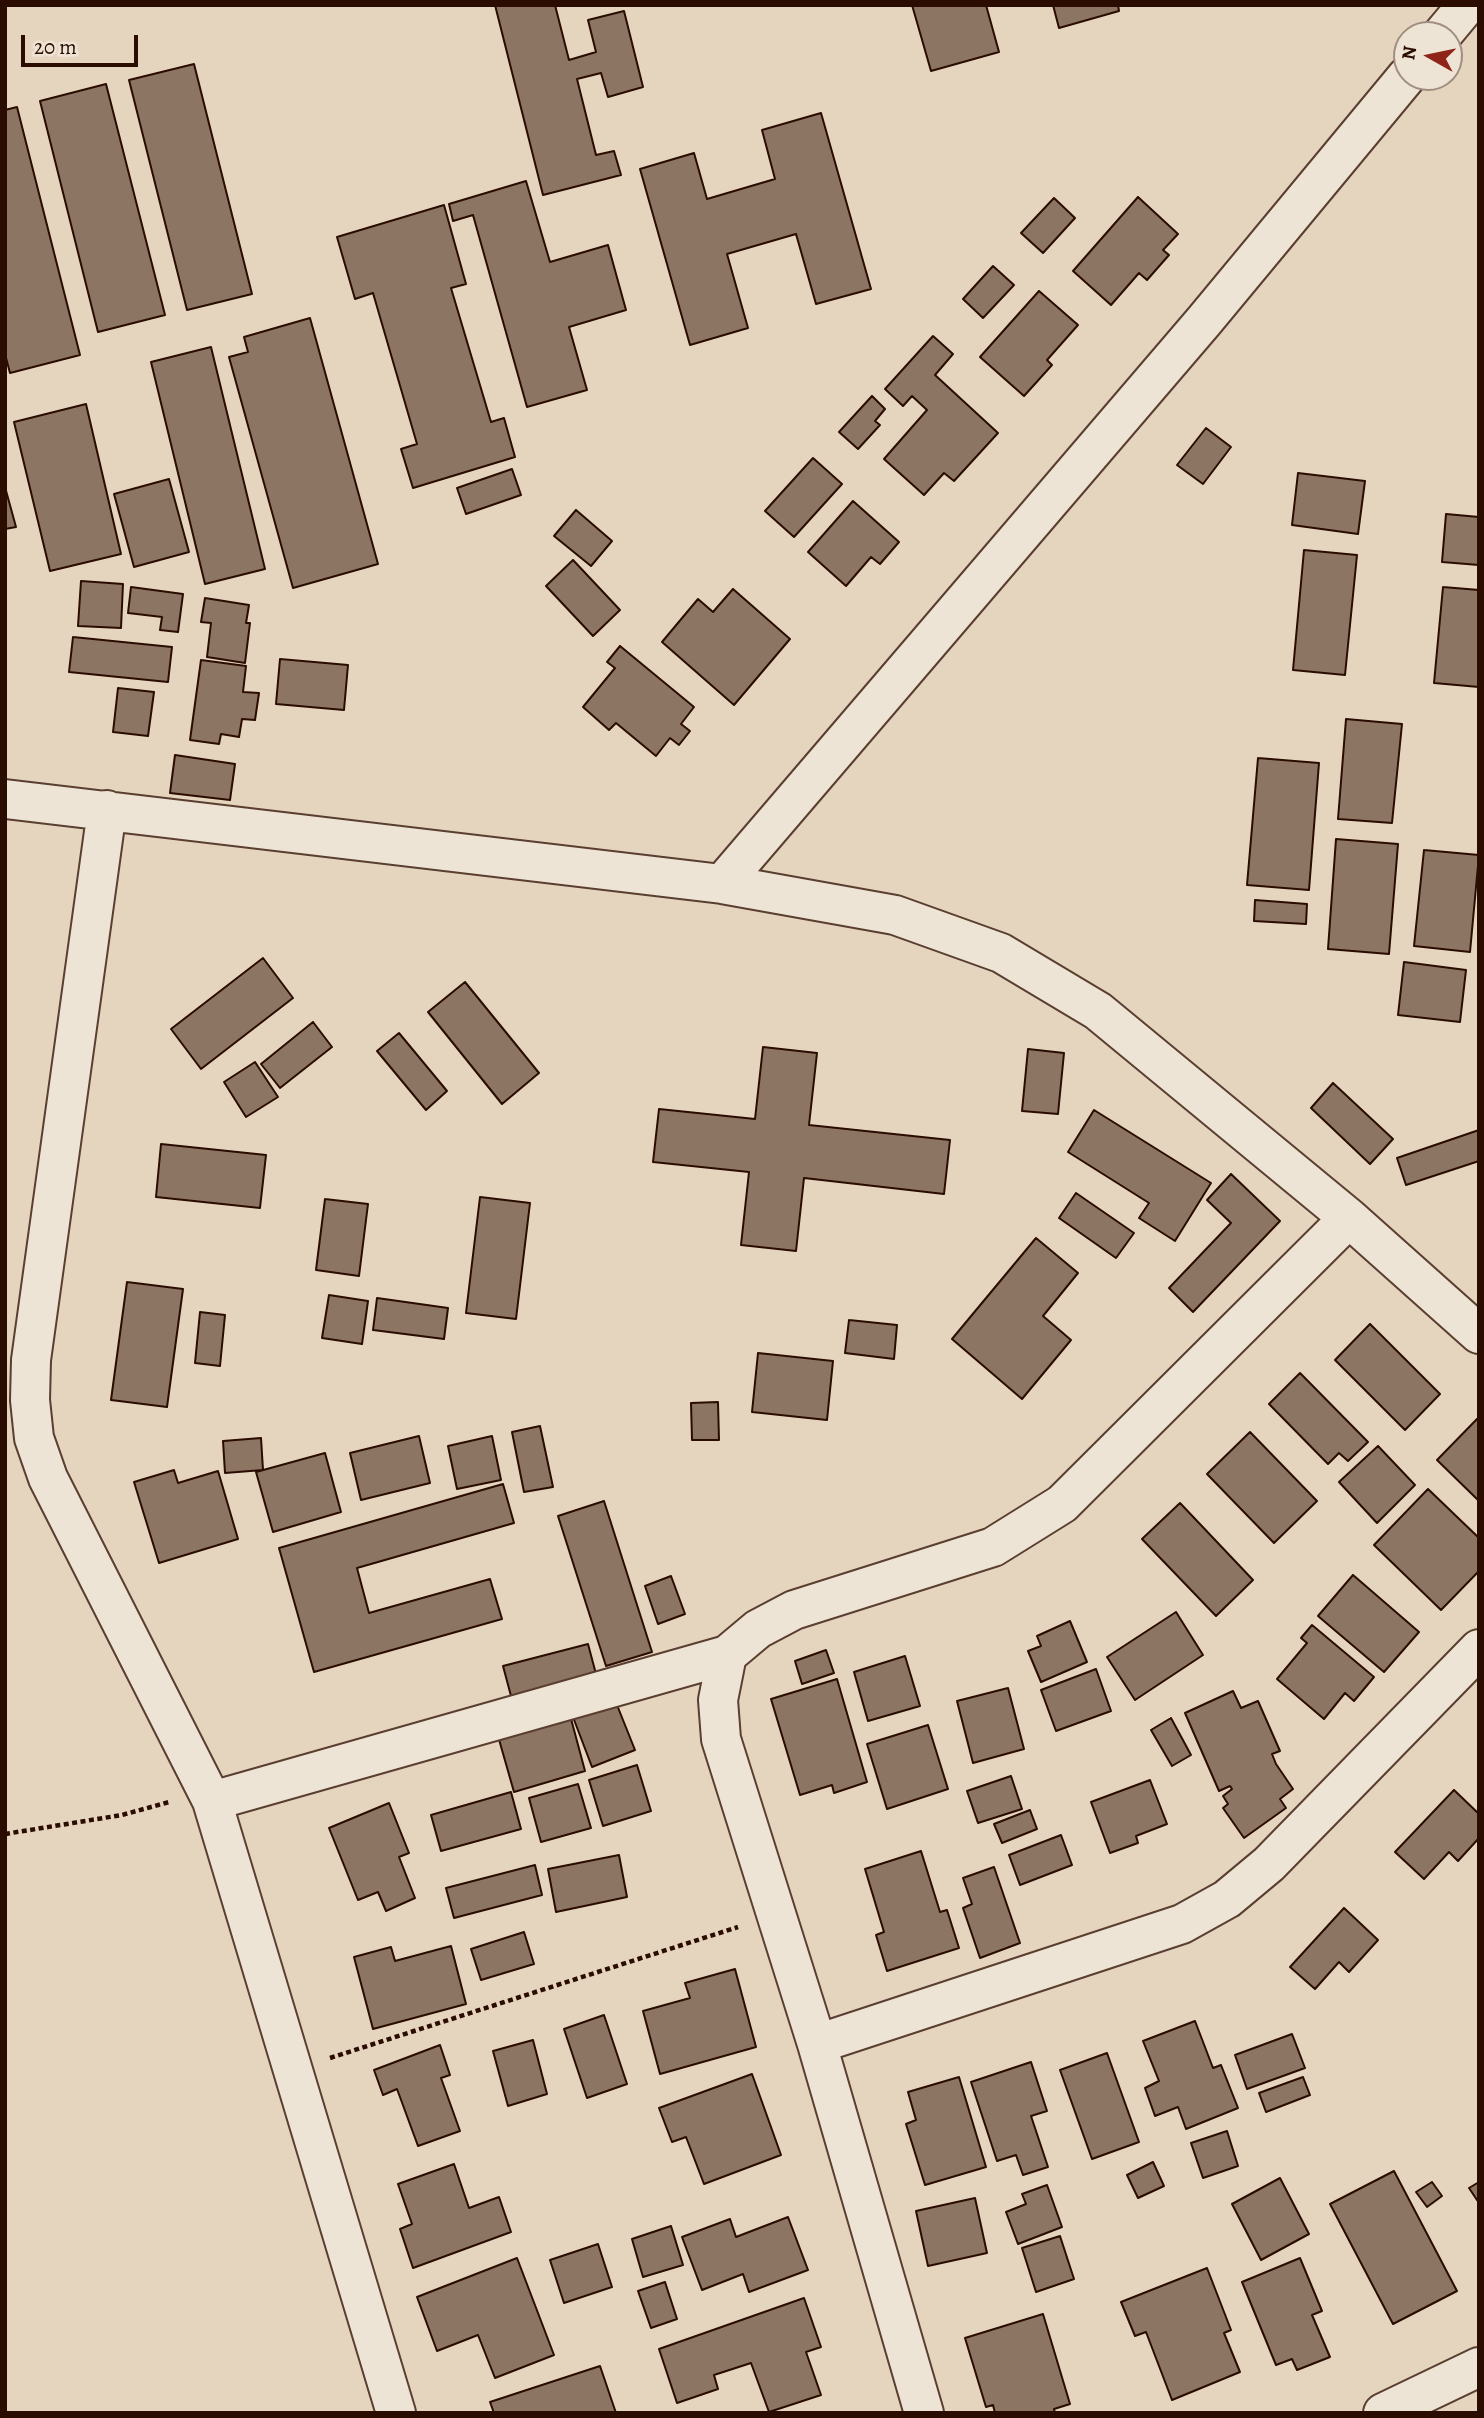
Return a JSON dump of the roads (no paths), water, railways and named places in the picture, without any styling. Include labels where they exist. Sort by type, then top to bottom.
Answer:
[{"type":"street","points":[[1454,21],[1467,5]]},
{"type":"street","points":[[722,884],[1204,321],[1395,91]]},
{"type":"street","points":[[5,799],[722,884],[895,915],[1001,953],[1098,1011],[1349,1219],[1479,1334]]},
{"type":"street","points":[[107,810],[31,1360],[30,1400],[34,1438],[48,1478],[209,1796],[396,2413]]},
{"type":"street","points":[[209,1796],[727,1655],[758,1629],[794,1610],[993,1547],[1062,1504],[1349,1219]]},
{"type":"street","points":[[817,2044],[1182,1924],[1227,1899],[1269,1864],[1479,1649]]},
{"type":"street","points":[[727,1655],[718,1700],[721,1740],[817,2044],[924,2413]]},
{"type":"street","points":[[1383,2413],[1479,2367]]}]
